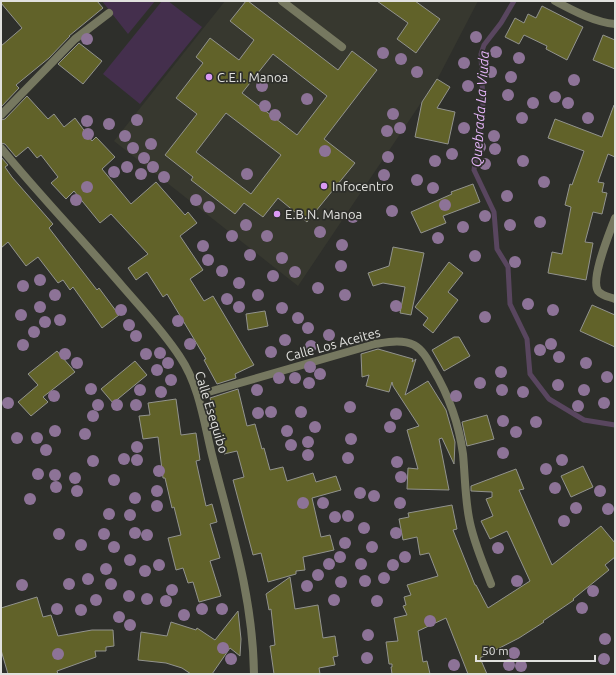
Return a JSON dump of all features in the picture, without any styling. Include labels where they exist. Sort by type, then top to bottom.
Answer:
[{"type":"street","points":[[282,1],[342,47]]},
{"type":"street","points":[[555,1],[584,15],[606,23],[615,24]]},
{"type":"street","points":[[1,115],[75,39],[109,13]]},
{"type":"street","name":"Calle Esequibo","points":[[1,148],[165,337],[181,358],[192,379],[198,395],[247,592],[253,639],[254,674]]},
{"type":"street","points":[[615,218],[599,263],[596,279],[598,290],[602,294],[615,299]]},
{"type":"street","name":"Calle Los Aceites","points":[[198,395],[375,344],[398,341],[415,346],[425,356],[434,371],[453,411],[463,453],[466,504],[469,520],[491,584]]},
{"type":"shaded area","points":[[102,1],[155,1],[128,34]]},
{"type":"shaded area","points":[[162,1],[168,1],[202,27],[140,104],[103,74]]},
{"type":"shaded area","name":"E.B.N. Manoa","points":[[225,1],[478,1],[439,76],[298,286],[114,141]]},
{"type":"building","points":[[1,1],[97,1],[103,8],[69,36],[49,58],[16,85],[19,88],[1,107],[1,46],[22,28],[1,3]]},
{"type":"building","points":[[246,1],[248,1],[338,70],[352,51],[377,70],[324,139],[355,163],[307,222],[278,198],[263,217],[244,203],[235,214],[191,180],[193,177],[165,155],[197,114],[176,98],[203,63],[196,57],[210,38],[239,60],[254,40],[230,21]],"holes":[[[273,54],[327,96],[297,135],[242,93]],[[226,113],[281,155],[251,194],[196,152]]]},
{"type":"building","points":[[377,1],[415,1],[440,19],[416,53],[397,39],[408,23]]},
{"type":"building","points":[[542,6],[583,27],[567,60],[546,49],[547,46],[524,35],[519,44],[505,37],[515,18],[524,23],[528,14],[536,18]]},
{"type":"building","points":[[603,35],[615,40],[615,69],[593,60]]},
{"type":"building","points":[[79,43],[102,61],[83,84],[58,64]]},
{"type":"building","points":[[437,79],[450,87],[437,108],[455,112],[448,144],[415,137],[422,102]]},
{"type":"building","points":[[27,96],[48,119],[54,114],[64,127],[75,118],[92,141],[96,137],[115,157],[102,169],[131,204],[156,182],[185,215],[188,212],[197,223],[180,236],[203,270],[190,279],[204,301],[213,296],[254,365],[235,374],[236,378],[217,384],[204,360],[206,359],[167,294],[163,297],[147,272],[136,280],[128,268],[148,254],[111,214],[100,223],[74,191],[66,199],[51,183],[58,177],[41,155],[37,158],[28,147],[16,157],[5,144],[1,143],[1,120],[5,119]]},
{"type":"building","points":[[614,105],[615,157],[608,154],[598,182],[604,183],[602,192],[607,193],[602,214],[593,212],[585,242],[593,243],[586,280],[548,273],[552,252],[562,254],[571,207],[565,205],[570,184],[572,185],[584,151],[548,138],[555,119],[602,137]]},
{"type":"building","points":[[1,157],[8,165],[5,167],[12,177],[53,224],[49,228],[97,290],[99,288],[119,315],[102,328],[73,287],[70,290],[63,280],[58,283],[38,257],[26,266],[8,242],[1,248]]},
{"type":"building","points":[[473,184],[480,202],[443,216],[446,223],[421,233],[411,212],[452,194],[451,192]]},
{"type":"building","points":[[393,247],[424,253],[411,315],[400,313],[405,287],[383,283],[373,286],[368,273],[389,266]]},
{"type":"building","points":[[449,262],[463,273],[448,292],[458,300],[433,333],[423,325],[428,318],[415,307]]},
{"type":"building","points":[[592,305],[615,315],[615,347],[580,331]]},
{"type":"building","points":[[265,311],[268,326],[248,330],[246,314]]},
{"type":"building","points":[[454,337],[459,337],[470,356],[444,371],[432,350]]},
{"type":"building","points":[[378,349],[413,359],[412,362],[416,359],[405,395],[428,381],[446,410],[455,442],[454,464],[442,438],[439,439],[449,490],[407,489],[408,468],[418,469],[407,430],[419,426],[393,386],[392,382],[389,392],[366,386],[369,375],[362,377],[361,354]]},
{"type":"building","points":[[57,351],[75,372],[43,397],[48,402],[31,416],[18,402],[38,385],[28,374]]},
{"type":"building","points":[[135,361],[147,375],[113,403],[101,389]]},
{"type":"building","points":[[238,389],[247,426],[255,424],[270,470],[283,467],[287,481],[313,473],[316,482],[336,476],[341,490],[312,498],[321,537],[330,535],[334,550],[303,557],[305,570],[296,571],[296,574],[268,582],[261,553],[253,555],[233,480],[244,477],[237,451],[224,454],[210,398]]},
{"type":"building","points":[[176,399],[181,435],[196,433],[200,460],[196,461],[206,506],[212,504],[217,522],[210,524],[220,558],[210,561],[221,596],[199,602],[193,582],[188,583],[183,568],[176,570],[168,538],[181,535],[174,507],[172,508],[165,478],[163,478],[158,437],[143,439],[139,416],[150,415],[148,403]]},
{"type":"building","points":[[487,415],[494,439],[467,446],[462,422]]},
{"type":"building","points":[[583,466],[593,487],[571,497],[561,476]]},
{"type":"building","points":[[516,469],[524,489],[519,490],[552,565],[601,526],[615,543],[615,557],[605,565],[609,570],[573,599],[574,600],[543,621],[544,622],[519,638],[480,658],[487,674],[468,674],[446,618],[418,631],[423,662],[427,661],[430,674],[392,674],[392,664],[389,664],[386,642],[398,641],[394,618],[407,615],[403,606],[406,605],[404,597],[411,595],[407,585],[438,576],[429,553],[420,555],[417,537],[403,540],[399,519],[409,517],[408,513],[452,505],[457,529],[453,530],[475,585],[488,608],[530,581],[507,531],[490,539],[481,521],[493,516],[486,499],[492,497],[492,492],[471,491],[471,486]]},
{"type":"building","points":[[290,577],[295,609],[318,605],[323,638],[335,636],[338,656],[333,657],[335,665],[319,668],[320,674],[274,674],[270,646],[275,645],[271,609],[269,610],[266,594]]},
{"type":"building","points":[[37,597],[43,617],[51,615],[58,636],[92,630],[113,630],[114,646],[106,647],[106,651],[95,651],[96,657],[57,671],[58,674],[8,674],[1,650],[1,608]]},
{"type":"building","points":[[238,611],[241,639],[240,656],[230,648],[212,674],[191,674],[182,668],[166,663],[138,660],[141,632],[167,636],[171,622],[196,630],[197,628],[215,640]]},
{"type":"waterway","name":"Quebrada La Viuda","points":[[514,1],[501,23],[484,45],[481,54],[483,104],[474,170],[494,212],[497,249],[508,267],[510,304],[527,339],[530,374],[549,399],[584,420],[615,425]]},
{"type":"place","name":"C.E.I. Manoa","points":[[209,77]]},
{"type":"place","name":"Infocentro","points":[[324,186]]},
{"type":"place","name":"E.B.N. Manoa","points":[[277,214]]}]
